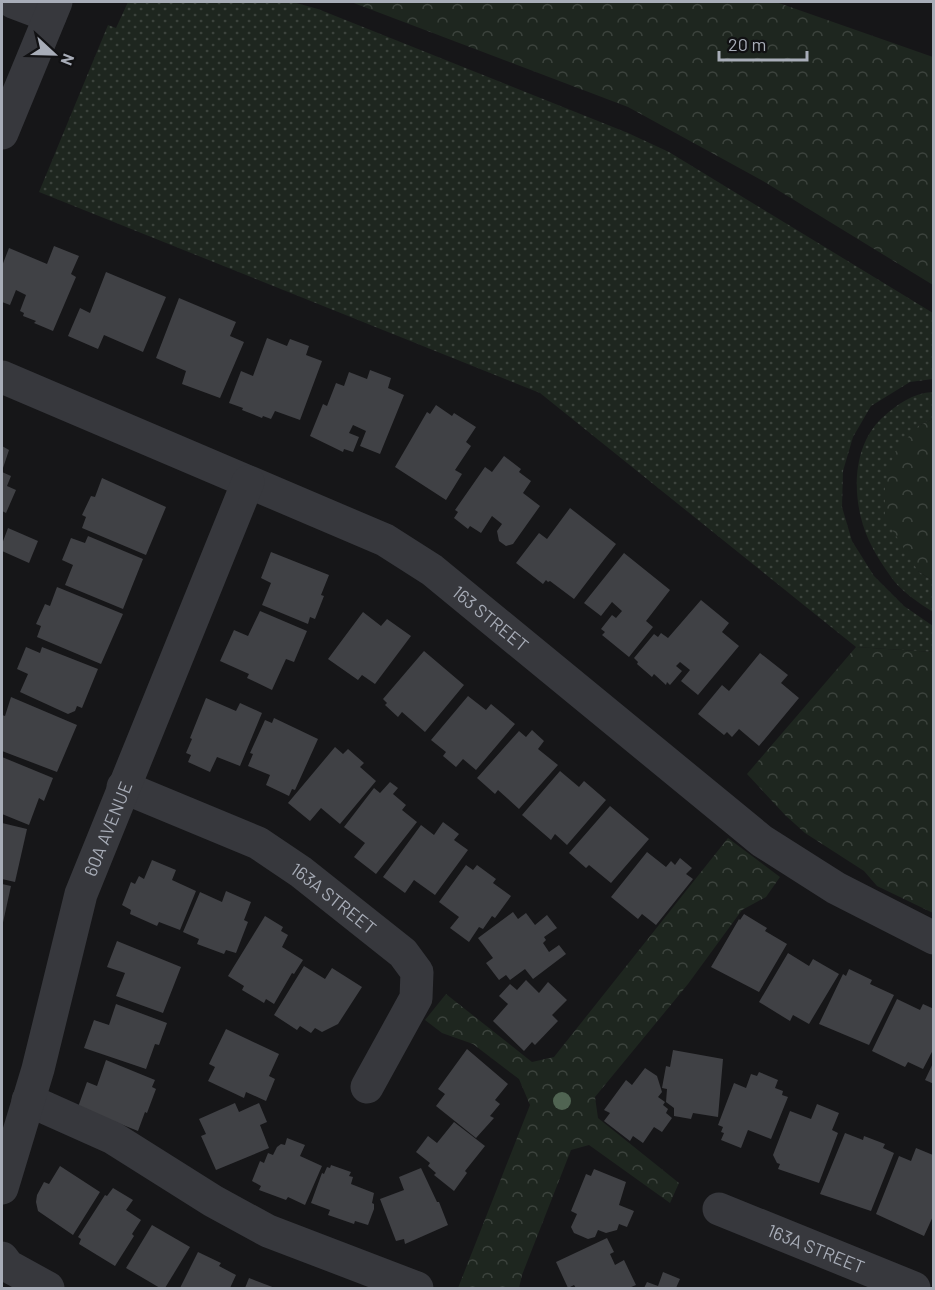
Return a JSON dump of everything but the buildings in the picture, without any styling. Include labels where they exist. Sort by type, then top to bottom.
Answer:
[{"type":"street","points":[[2,133],[53,9],[13,2]]},
{"type":"street","name":"163 STREET","points":[[2,377],[385,540],[432,570],[762,841],[836,888],[933,938]]},
{"type":"street","name":"60A AVENUE","points":[[2,1188],[38,1069],[81,894],[248,482]]},
{"type":"street","name":"163A STREET","points":[[123,787],[258,843],[301,872],[403,954],[417,972],[416,998],[367,1087]]},
{"type":"street","points":[[28,1100],[113,1138],[213,1201],[268,1231],[417,1288]]},
{"type":"street","name":"163A STREET","points":[[719,1209],[914,1288]]},
{"type":"street","points":[[2,1258],[8,1266],[48,1288]]},
{"type":"green space","points":[[128,2],[293,2],[318,9],[628,133],[669,152],[933,313],[933,379],[910,382],[871,406],[853,437],[843,471],[842,507],[852,541],[874,576],[904,606],[933,626],[933,652],[856,647],[540,393],[39,192],[108,25],[116,28]]},
{"type":"green space","points":[[351,2],[776,2],[933,57],[933,285],[763,181],[628,107]]},
{"type":"green space","points":[[933,392],[933,419],[918,426],[918,571],[933,581],[933,612],[898,585],[876,554],[863,525],[857,497],[857,483],[861,454],[866,441],[882,418],[906,400]]},
{"type":"green space","points":[[933,419],[933,581],[918,571],[885,518],[885,485],[894,453],[918,426]]},
{"type":"green space","points":[[856,647],[933,652],[933,913],[877,886],[864,871],[805,833],[747,774]]},
{"type":"green space","points":[[728,838],[780,877],[766,897],[742,910],[688,984],[595,1097],[598,1118],[679,1183],[670,1203],[589,1145],[571,1150],[519,1288],[458,1288],[530,1105],[519,1079],[473,1044],[442,1033],[425,1020],[446,994],[532,1062],[554,1057]]}]
